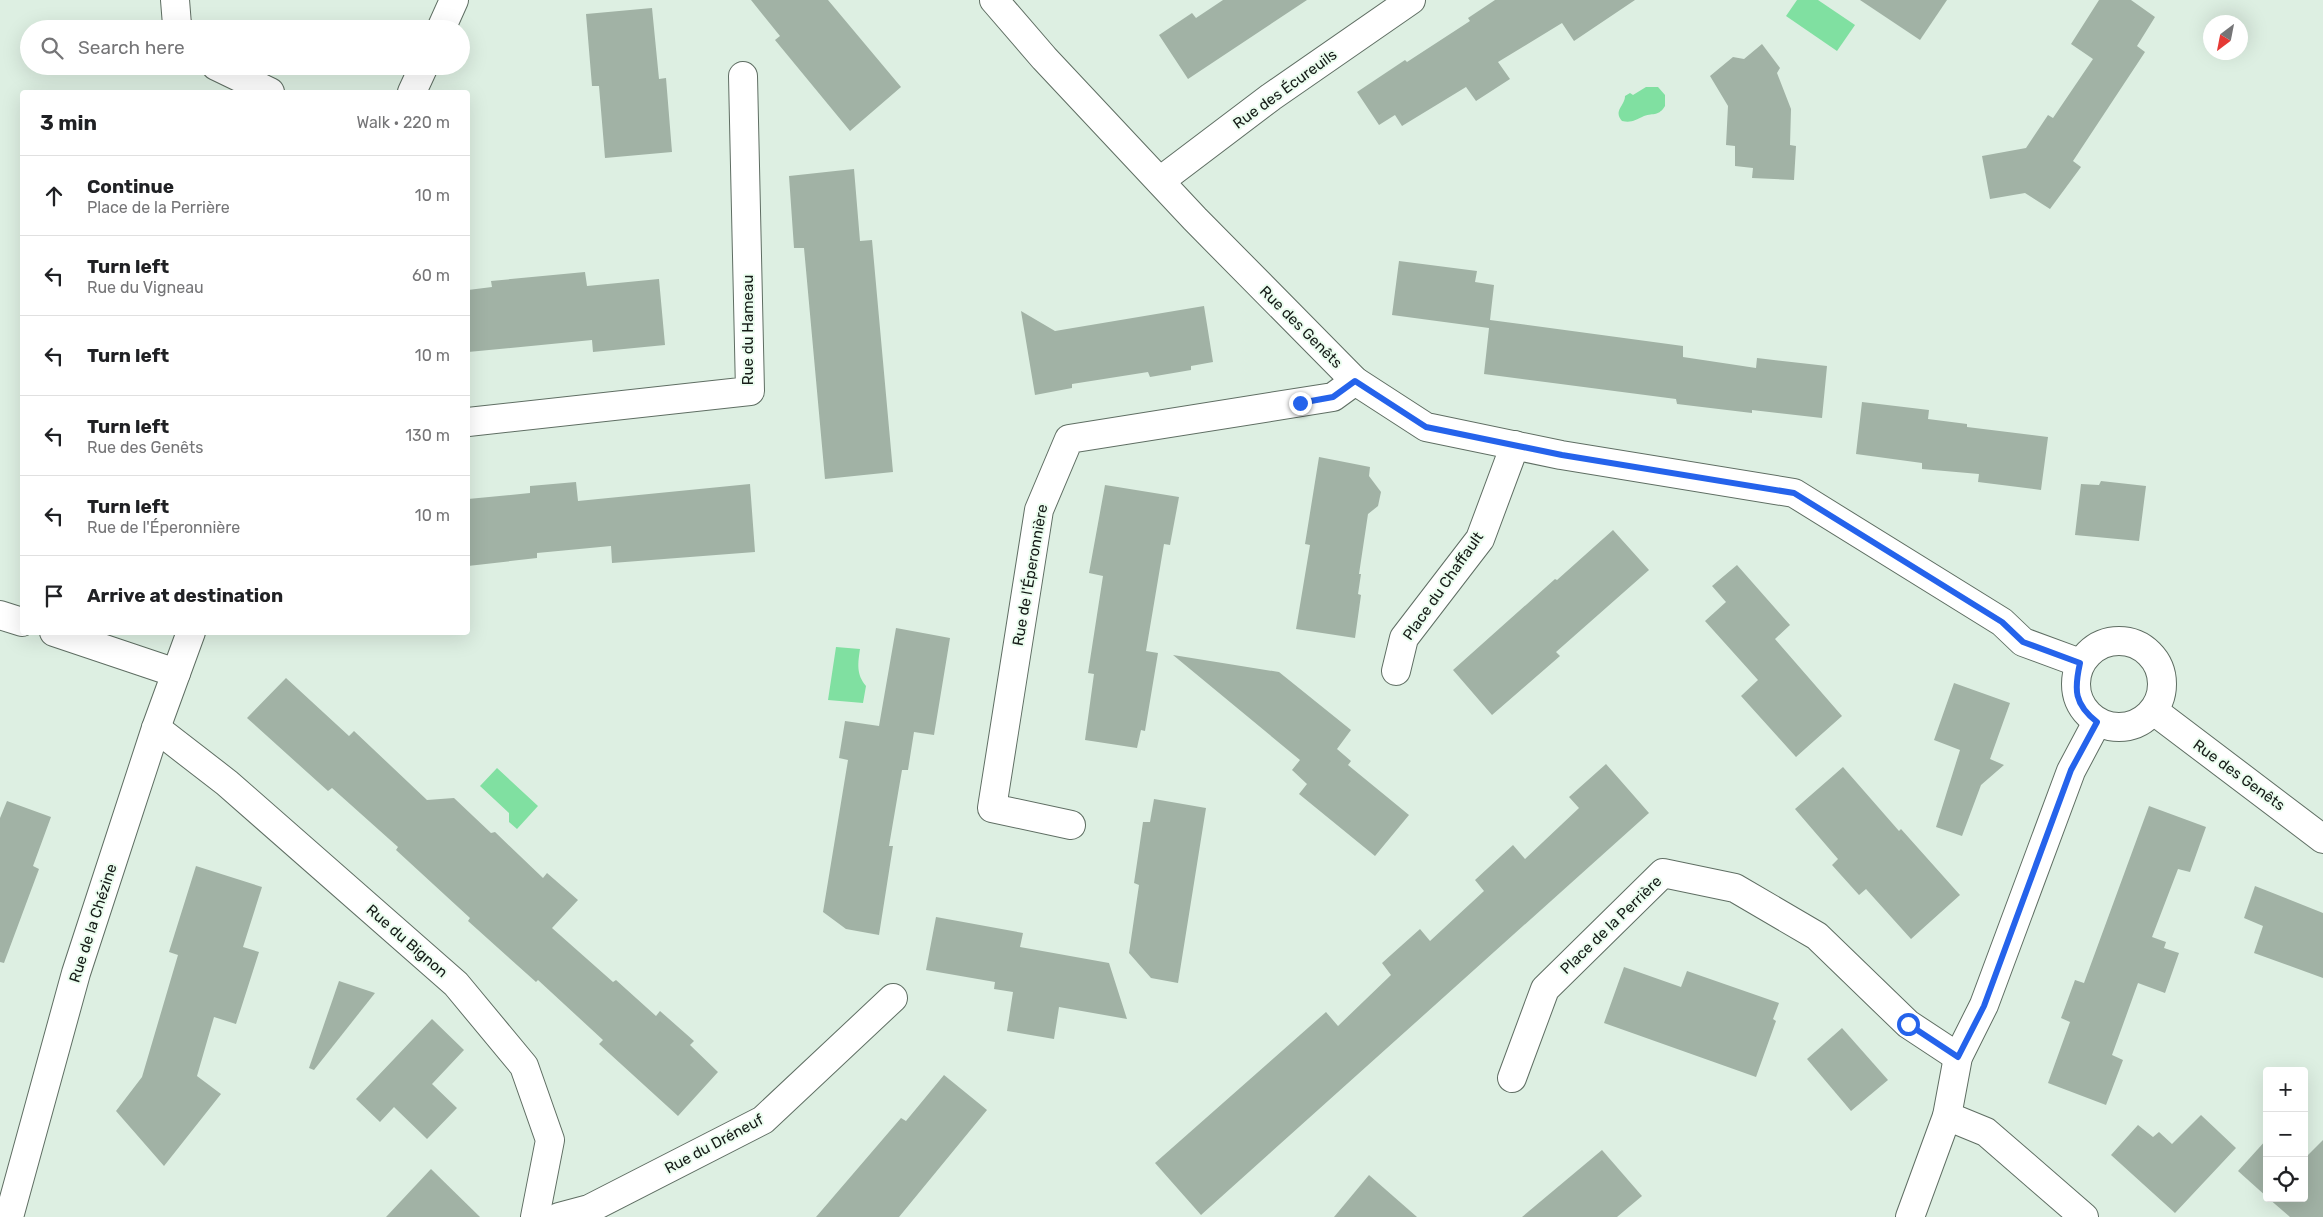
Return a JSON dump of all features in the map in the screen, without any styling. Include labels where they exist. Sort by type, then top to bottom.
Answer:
[{"type":"street","points":[[175,0],[177,20]]},
{"type":"street","points":[[445,20],[454,0]]},
{"type":"street","name":"Rue des Genêts","points":[[994,0],[1044,58],[1194,219],[1355,381],[1426,427],[1515,445],[1794,493],[2002,622],[2023,642],[2080,663]]},
{"type":"street","name":"Rue des Écureuils","points":[[1160,181],[1272,97],[1411,0]]},
{"type":"street","points":[[235,75],[266,90]]},
{"type":"street","points":[[413,90],[420,75]]},
{"type":"street","name":"Rue du Hameau","points":[[470,422],[750,391],[742,76]]},
{"type":"street","name":"Rue de l'Éperonnière","points":[[1071,825],[992,808],[1039,510],[1068,439],[1333,397],[1355,381]]},
{"type":"street","name":"Place du Chaffault","points":[[1396,671],[1404,638],[1480,539],[1515,445]]},
{"type":"street","points":[[0,615],[20,621]]},
{"type":"street","points":[[63,635],[176,673]]},
{"type":"street","name":"Rue de la Chézine","points":[[9,1217],[76,973],[156,728],[190,635]]},
{"type":"street","points":[[2108,641],[2131,641],[2154,657],[2163,676],[2162,694],[2154,711],[2146,719],[2134,725],[2118,728],[2097,722],[2087,714],[2078,698],[2075,684],[2080,663],[2090,651],[2108,641]]},
{"type":"street","name":"Rue des Genêts","points":[[2154,711],[2323,839]]},
{"type":"street","points":[[1910,1217],[1947,1116],[1958,1057],[1984,1006],[2071,770],[2097,722]]},
{"type":"street","name":"Rue du Bignon","points":[[156,728],[227,782],[456,984],[524,1066],[550,1140],[536,1217]]},
{"type":"street","name":"Place de la Perrière","points":[[1512,1078],[1545,989],[1664,873],[1735,888],[1816,936],[1908,1024],[1958,1057]]},
{"type":"street","name":"Rue du Dréneuf","points":[[559,1217],[589,1209],[763,1120],[893,998]]},
{"type":"street","points":[[1947,1116],[1986,1132],[2084,1217]]},
{"type":"shaded area","points":[[1797,0],[1818,0],[1855,25],[1837,51],[1786,16]]},
{"type":"shaded area","points":[[1646,87],[1658,87],[1665,95],[1665,106],[1663,109],[1658,113],[1633,121],[1622,121],[1619,111],[1625,96],[1630,93],[1633,95]]},
{"type":"shaded area","points":[[836,647],[860,649],[859,673],[866,686],[863,703],[828,700]]},
{"type":"shaded area","points":[[497,768],[538,806],[517,829],[509,822],[509,813],[480,786]]},
{"type":"building","points":[[751,0],[828,0],[901,87],[850,131],[775,40],[780,36]]},
{"type":"building","points":[[1223,0],[1307,0],[1188,79],[1159,35],[1192,13],[1196,18]]},
{"type":"building","points":[[1495,0],[1635,0],[1574,41],[1562,23],[1498,62],[1510,79],[1476,101],[1466,87],[1402,126],[1395,115],[1379,125],[1357,92],[1405,60],[1407,62],[1470,21],[1468,18]]},
{"type":"building","points":[[1860,0],[1947,0],[1920,40]]},
{"type":"building","points":[[2099,0],[2131,0],[2155,17],[2137,46],[2145,52],[2073,161],[2081,167],[2050,209],[2025,193],[1990,199],[1982,156],[2026,148],[2048,115],[2053,118],[2093,59],[2071,44]]},
{"type":"building","points":[[652,8],[659,79],[666,78],[672,152],[605,158],[599,86],[592,86],[586,14]]},
{"type":"building","points":[[1762,44],[1780,68],[1777,73],[1791,109],[1790,145],[1796,146],[1794,180],[1752,178],[1753,168],[1735,166],[1735,146],[1726,145],[1728,106],[1710,76],[1733,57],[1744,59]]},
{"type":"building","points":[[854,169],[860,241],[872,240],[893,472],[825,479],[804,248],[794,248],[789,176]]},
{"type":"building","points":[[1399,261],[1477,271],[1475,282],[1494,285],[1490,320],[1683,346],[1683,357],[1756,368],[1757,358],[1827,366],[1822,418],[1752,410],[1752,413],[1677,404],[1676,399],[1484,374],[1489,328],[1392,315]]},
{"type":"building","points":[[585,272],[587,286],[659,279],[665,345],[593,352],[592,340],[470,352],[470,290],[492,287],[491,281]]},
{"type":"building","points":[[1204,306],[1213,362],[1191,366],[1191,370],[1150,377],[1148,372],[1072,384],[1072,388],[1035,395],[1021,311],[1055,331]]},
{"type":"building","points":[[1862,402],[1929,410],[1928,419],[1967,424],[1967,427],[2048,437],[2041,490],[1978,482],[1979,474],[1922,469],[1922,463],[1856,454]]},
{"type":"building","points":[[1319,457],[1370,467],[1369,476],[1381,492],[1378,506],[1368,514],[1359,574],[1361,574],[1358,594],[1361,595],[1355,638],[1296,629],[1310,545],[1305,544]]},
{"type":"building","points":[[2101,481],[2146,486],[2139,541],[2075,535],[2081,484],[2099,485]]},
{"type":"building","points":[[576,482],[578,501],[750,484],[755,552],[612,563],[611,546],[537,553],[537,558],[470,566],[470,499],[530,493],[530,486]]},
{"type":"building","points":[[1105,485],[1179,497],[1170,545],[1164,544],[1146,651],[1158,653],[1145,731],[1141,730],[1137,748],[1085,740],[1094,674],[1088,673],[1103,576],[1089,573]]},
{"type":"building","points":[[1613,530],[1649,570],[1556,652],[1560,656],[1492,715],[1453,670]]},
{"type":"building","points":[[1737,565],[1790,625],[1775,639],[1842,716],[1796,757],[1741,696],[1758,680],[1705,621],[1726,602],[1712,586]]},
{"type":"building","points":[[896,628],[950,638],[934,735],[914,732],[908,770],[902,770],[889,846],[893,846],[879,935],[846,929],[823,912],[848,760],[839,758],[845,721],[879,726]]},
{"type":"building","points":[[1173,655],[1279,672],[1351,730],[1337,749],[1351,761],[1348,765],[1409,815],[1375,856],[1299,794],[1307,784],[1292,770],[1300,760]]},
{"type":"building","points":[[286,678],[349,736],[354,731],[427,800],[454,798],[491,833],[495,832],[543,878],[547,873],[578,900],[552,928],[613,982],[616,980],[656,1016],[660,1011],[694,1041],[690,1045],[718,1072],[678,1116],[599,1044],[603,1040],[538,980],[536,982],[468,921],[470,918],[396,850],[398,847],[332,788],[328,791],[247,718]]},
{"type":"building","points":[[1954,683],[2010,703],[1990,759],[2004,765],[1981,785],[1962,836],[1936,827],[1960,750],[1934,740]]},
{"type":"building","points":[[1606,764],[1649,813],[1201,1215],[1155,1163],[1326,1012],[1338,1026],[1391,975],[1382,963],[1420,929],[1430,941],[1484,891],[1475,880],[1513,845],[1525,859],[1579,808],[1569,797]]},
{"type":"building","points":[[1843,767],[1899,831],[1901,829],[1960,895],[1911,939],[1866,889],[1859,895],[1832,865],[1838,859],[1795,809]]},
{"type":"building","points":[[1154,799],[1206,808],[1178,983],[1151,978],[1129,953],[1139,885],[1134,883],[1143,822],[1150,822]]},
{"type":"building","points":[[7,801],[51,817],[33,866],[39,869],[4,963],[0,962],[0,818]]},
{"type":"building","points":[[2149,806],[2206,827],[2190,872],[2178,869],[2152,937],[2166,942],[2164,948],[2179,953],[2165,993],[2138,983],[2112,1055],[2123,1060],[2106,1105],[2048,1083],[2070,1022],[2061,1018],[2075,980],[2084,983]]},
{"type":"building","points":[[196,866],[262,887],[243,947],[259,952],[236,1024],[214,1017],[197,1076],[221,1094],[164,1166],[116,1111],[142,1077],[178,955],[169,952]]},
{"type":"building","points":[[2255,886],[2323,913],[2323,978],[2254,953],[2263,926],[2244,918]]},
{"type":"building","points":[[936,917],[1023,933],[1020,947],[1109,963],[1127,1019],[1059,1007],[1054,1039],[1007,1031],[1013,992],[994,989],[995,982],[926,970]]},
{"type":"building","points":[[1624,967],[1681,987],[1687,971],[1779,1003],[1773,1019],[1776,1021],[1756,1077],[1604,1023]]},
{"type":"building","points":[[339,981],[375,993],[314,1070],[309,1068]]},
{"type":"building","points":[[432,1019],[464,1050],[432,1084],[457,1108],[427,1139],[394,1107],[380,1122],[356,1099]]},
{"type":"building","points":[[1842,1028],[1888,1080],[1851,1111],[1807,1059]]},
{"type":"building","points":[[944,1075],[987,1110],[899,1217],[816,1217],[901,1118],[906,1121]]},
{"type":"building","points":[[2201,1115],[2236,1148],[2175,1213],[2111,1155],[2138,1125],[2153,1137],[2159,1132],[2172,1144]]},
{"type":"building","points":[[2323,1140],[2323,1217],[2290,1217],[2273,1202],[2308,1202],[2308,1155]]},
{"type":"building","points":[[2263,1143],[2263,1193],[2238,1171]]},
{"type":"building","points":[[1602,1150],[1642,1196],[1617,1217],[1522,1217]]},
{"type":"building","points":[[431,1169],[480,1217],[386,1217]]},
{"type":"building","points":[[1369,1175],[1417,1217],[1334,1217]]},
{"type":"route","points":[[1300,403],[1333,397],[1355,381],[1426,427],[1562,455],[1794,493],[2002,622],[2023,642],[2080,663],[2075,684],[2078,698],[2087,714],[2097,722],[2071,770],[1984,1006],[1958,1057],[1908,1024]]}]
